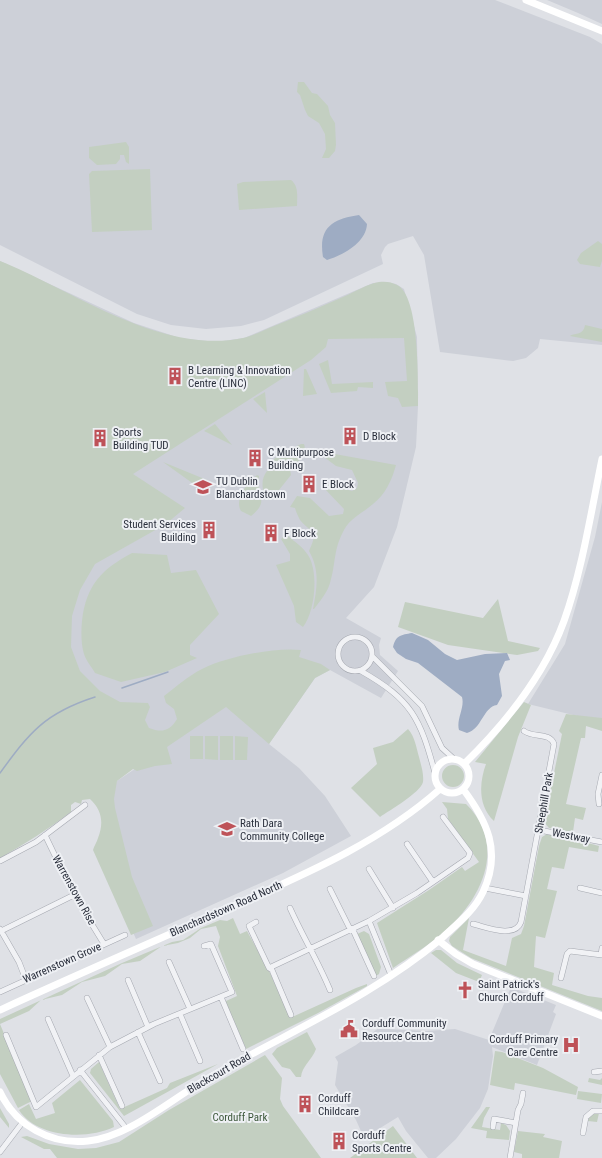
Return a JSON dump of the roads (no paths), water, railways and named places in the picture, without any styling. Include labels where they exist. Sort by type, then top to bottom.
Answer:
[{"type":"main road","points":[[526,0],[602,31]]},
{"type":"main road","points":[[464,764],[501,726],[521,700],[555,642],[564,621],[572,594],[602,459]]},
{"type":"main road","points":[[449,759],[454,759],[464,764],[469,775],[469,781],[463,789],[451,793],[440,789],[435,779],[435,773],[440,764],[449,759]]},
{"type":"main road","name":"Blanchardstown Road North","points":[[0,1010],[275,888],[345,854],[396,823],[440,789]]},
{"type":"main road","name":"Blackcourt Road","points":[[0,1092],[14,1114],[22,1123],[50,1137],[78,1142],[97,1140],[126,1128],[205,1080],[325,1015],[391,975],[438,940],[468,914],[485,888],[491,864],[490,837],[482,816],[463,789]]},
{"type":"main road","points":[[438,940],[456,954],[473,964],[602,1016]]},
{"type":"street","points":[[435,773],[422,731],[410,709],[395,694],[360,671],[352,671],[342,666],[338,656],[340,645],[348,638],[359,637],[368,642],[372,656],[422,706],[442,748],[454,759]]},
{"type":"street","points":[[360,671],[367,666],[372,656]]},
{"type":"street","name":"Sheephill Park","points":[[473,924],[510,931],[516,930],[522,922],[554,744],[548,737],[529,734],[524,731]]},
{"type":"street","points":[[599,804],[598,794],[602,775]]},
{"type":"street","points":[[0,861],[45,835],[85,805]]},
{"type":"street","points":[[269,968],[354,930],[393,908],[468,858],[470,853],[443,817]]},
{"type":"street","name":"Westway","points":[[539,830],[602,842]]},
{"type":"street","name":"Warrenstown Rise","points":[[45,835],[74,895],[104,944]]},
{"type":"street","points":[[407,844],[433,882]]},
{"type":"street","points":[[369,869],[393,908]]},
{"type":"street","points":[[485,888],[526,896]]},
{"type":"street","points":[[580,888],[602,893]]},
{"type":"street","points":[[330,889],[349,927],[354,930],[374,976]]},
{"type":"street","points":[[26,980],[19,962],[0,930],[74,895]]},
{"type":"street","points":[[290,908],[308,947],[312,949],[330,990]]},
{"type":"street","points":[[369,921],[391,975]]},
{"type":"street","points":[[256,922],[249,926],[269,968],[272,970],[291,1015]]},
{"type":"street","name":"Warrenstown Grove","points":[[0,992],[125,935]]},
{"type":"street","points":[[6,1035],[36,1107],[98,1055],[110,1047],[148,1027],[232,992],[211,944],[204,946]]},
{"type":"street","points":[[561,978],[567,954],[570,951],[601,955],[602,948]]},
{"type":"street","points":[[169,962],[190,1009]]},
{"type":"street","points":[[128,980],[148,1027]]},
{"type":"street","points":[[222,997],[243,1049]]},
{"type":"street","points":[[87,998],[110,1047]]},
{"type":"street","points":[[180,1014],[200,1061]]},
{"type":"street","points":[[48,1019],[73,1076]]},
{"type":"street","points":[[138,1032],[160,1081]]},
{"type":"street","points":[[98,1055],[122,1106]]},
{"type":"street","points":[[80,1070],[126,1128]]},
{"type":"street","points":[[594,1072],[602,1070]]},
{"type":"street","points":[[510,1158],[523,1093]]},
{"type":"street","points":[[584,1133],[588,1115],[593,1111],[602,1111]]},
{"type":"street","points":[[494,1127],[494,1119],[516,1123]]},
{"type":"street","points":[[0,1152],[22,1123]]},
{"type":"water","points":[[359,215],[367,224],[363,237],[353,247],[340,255],[327,260],[323,257],[323,238],[329,226],[342,219]]},
{"type":"water","points":[[412,633],[428,640],[445,654],[457,660],[485,654],[507,653],[510,660],[505,661],[499,674],[502,696],[497,705],[489,710],[472,731],[467,733],[459,730],[458,726],[463,701],[462,697],[418,663],[406,659],[397,653],[393,647],[397,638],[405,634]]},
{"type":"waterway","points":[[122,688],[168,672]]},
{"type":"waterway","points":[[0,773],[30,735],[51,717],[78,703],[95,697]]},
{"type":"place","name":"B Learning & Innovation Centre (LINC)","points":[[175,376]]},
{"type":"place","name":"D Block","points":[[350,436]]},
{"type":"place","name":"Sports Building TUD","points":[[100,438]]},
{"type":"place","name":"C Multipurpose Building","points":[[255,458]]},
{"type":"place","name":"E Block","points":[[309,484]]},
{"type":"place","name":"TU Dublin Blanchardstown","points":[[203,487]]},
{"type":"place","name":"Student Services Building","points":[[209,530]]},
{"type":"place","name":"F Block","points":[[271,533]]},
{"type":"place","name":"Rath Dara Community College","points":[[227,829]]},
{"type":"place","name":"Saint Patrick's Church Corduff","points":[[465,990]]},
{"type":"place","name":"Corduff Community Resource Centre","points":[[349,1029]]},
{"type":"place","name":"Corduff Primary Care Centre","points":[[571,1045]]},
{"type":"place","name":"Corduff Childcare","points":[[305,1104]]},
{"type":"place","name":"Corduff Sports Centre","points":[[339,1141]]},
{"type":"park label","name":"Corduff Park","points":[[240,1117]]}]
